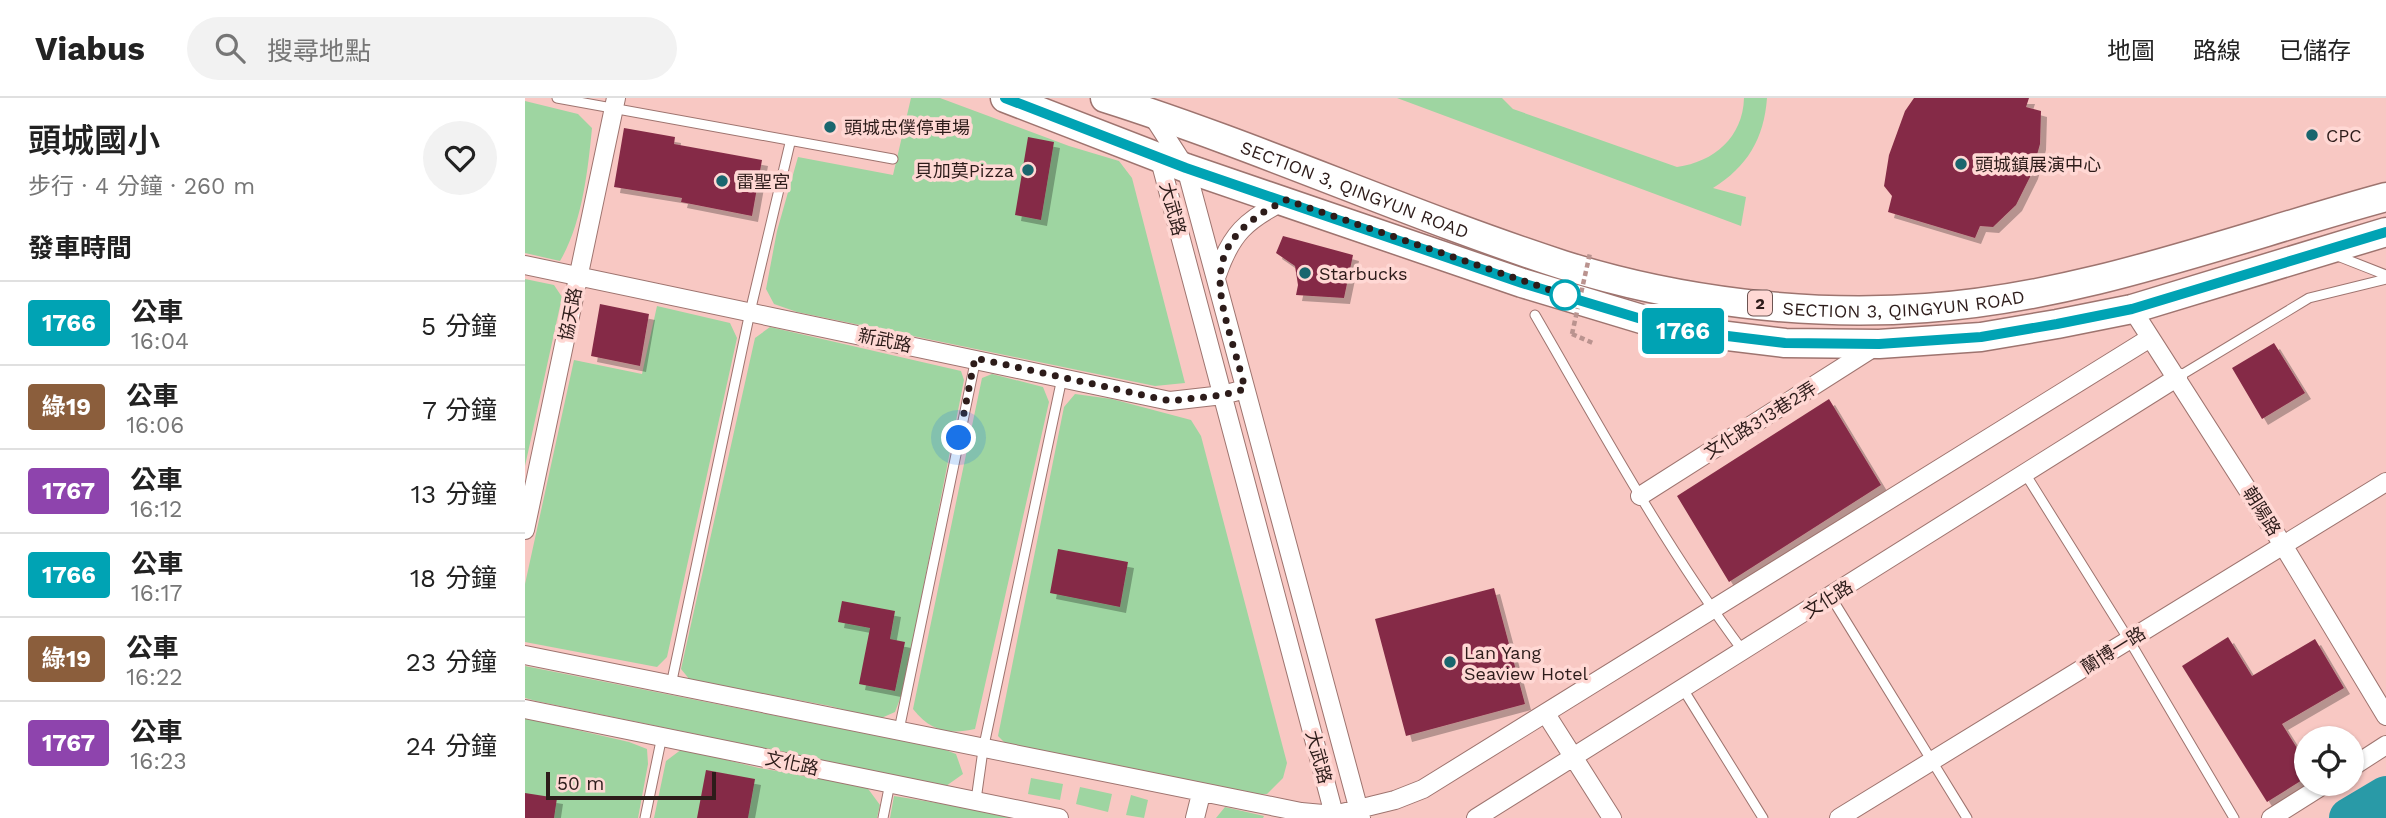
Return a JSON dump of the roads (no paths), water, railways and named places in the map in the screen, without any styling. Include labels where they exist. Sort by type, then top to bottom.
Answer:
[{"type":"main road","name":"SECTION 3, QINGYUN ROAD","points":[[1005,98],[1186,168],[1286,200],[1522,283],[1678,330],[1785,343],[1879,344],[1981,337],[2132,309],[2386,232]]},
{"type":"main road","name":"SECTION 3, QINGYUN ROAD","points":[[1105,98],[1155,105],[1564,265],[1699,296],[1775,304],[1868,310],[1928,308],[2083,283],[2260,235],[2386,197]]},
{"type":"main road","points":[[2313,217],[2323,250]]},
{"type":"main road","points":[[1623,312],[1637,283]]},
{"type":"street","name":"協天路","points":[[525,530],[614,104]]},
{"type":"street","name":"大武路","points":[[1155,105],[1159,157],[1334,817]]},
{"type":"street","name":"大武路","points":[[1155,105],[1186,168],[1217,275],[1359,813]]},
{"type":"street","points":[[1217,275],[1227,248],[1239,231],[1257,214],[1286,200]]},
{"type":"street","name":"新武路","points":[[525,265],[1170,401],[1223,395],[1245,389]]},
{"type":"street","name":"朝陽路","points":[[2132,309],[2283,545],[2386,716]]},
{"type":"street","points":[[525,655],[1201,794],[1334,817],[1359,813],[1423,789],[2150,338]]},
{"type":"street","name":"文化路313巷2弄","points":[[1640,496],[1879,344]]},
{"type":"street","name":"文化路","points":[[1476,818],[2026,475],[2178,377]]},
{"type":"street","name":"蘭博一路","points":[[1839,818],[2386,482]]},
{"type":"street","name":"文化路","points":[[525,709],[1059,818]]},
{"type":"street","points":[[1546,714],[1612,818]]},
{"type":"street","points":[[2364,759],[2386,745]]},
{"type":"street","points":[[1195,818],[1201,794]]},
{"type":"street","points":[[2271,818],[2306,796]]},
{"type":"lane","points":[[557,98],[614,104],[790,142],[893,159]]},
{"type":"lane","points":[[671,685],[750,312],[790,142]]},
{"type":"lane","points":[[2323,250],[2386,277]]},
{"type":"lane","points":[[2178,377],[2309,298],[2386,277]]},
{"type":"lane","points":[[1535,315],[1640,496],[1713,611],[1744,651]]},
{"type":"lane","points":[[899,730],[975,358]]},
{"type":"lane","points":[[976,800],[983,750],[1062,377]]},
{"type":"lane","points":[[2026,475],[2129,640],[2234,818]]},
{"type":"lane","points":[[1831,597],[1967,818]]},
{"type":"lane","points":[[1683,689],[1763,818]]},
{"type":"lane","points":[[645,818],[662,736]]},
{"type":"lane","points":[[883,818],[890,783]]},
{"type":"waterway","points":[[2349,818],[2386,796]]},
{"type":"place","name":"頭城忠僕停車場","points":[[830,127]]},
{"type":"place","name":"CPC","points":[[2312,135]]},
{"type":"place","name":"頭城鎮展演中心","points":[[1961,164]]},
{"type":"place","name":"貝加莫Pizza","points":[[1028,170]]},
{"type":"place","name":"雷聖宮","points":[[722,181]]},
{"type":"place","name":"Starbucks","points":[[1305,273]]},
{"type":"place","name":"Lan Yang Seaview Hotel","points":[[1450,662]]}]
